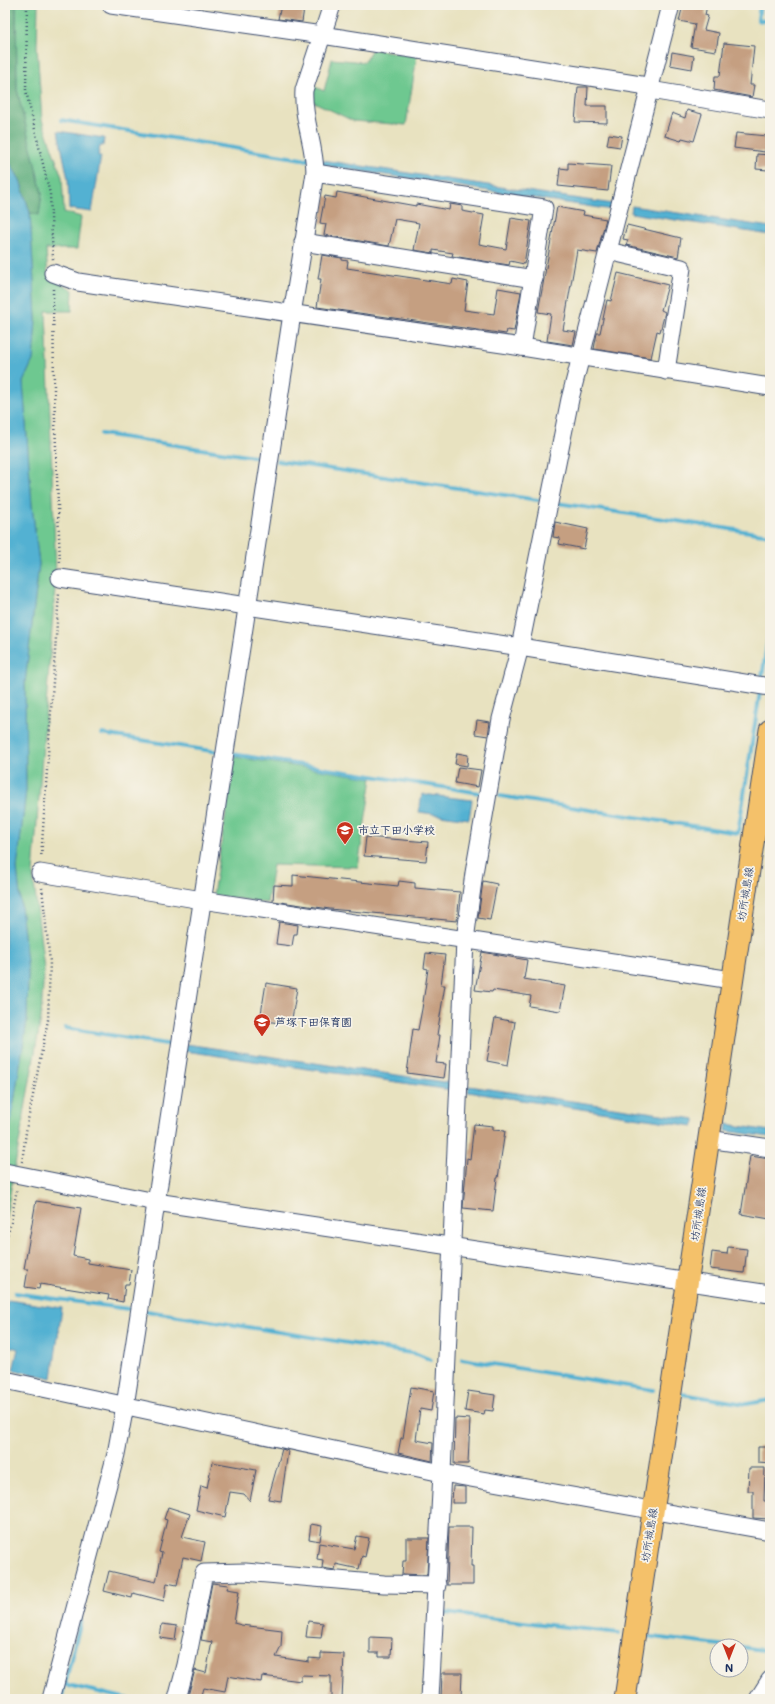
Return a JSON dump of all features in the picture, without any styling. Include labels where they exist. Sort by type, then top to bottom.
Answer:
[{"type":"main road","name":"坊所城島線","points":[[624,1699],[770,730]]},
{"type":"street","points":[[111,5],[172,9],[322,35],[641,85],[650,90],[770,110]]},
{"type":"street","points":[[51,1699],[116,1454],[125,1406],[303,242],[315,173],[315,156],[303,101],[304,90],[332,5]]},
{"type":"street","points":[[430,1699],[437,1585],[465,940],[474,872],[501,719],[520,647],[551,488],[580,358],[671,5]]},
{"type":"street","points":[[315,173],[544,208],[522,347]]},
{"type":"street","points":[[303,242],[534,278]]},
{"type":"street","points":[[608,251],[682,268],[666,371]]},
{"type":"street","points":[[53,273],[78,282],[522,347],[580,358],[770,387]]},
{"type":"street","points":[[60,578],[520,647],[770,687]]},
{"type":"street","points":[[40,873],[202,900],[732,980]]},
{"type":"street","points":[[708,1139],[770,1148]]},
{"type":"street","points":[[13,1174],[156,1202],[770,1294]]},
{"type":"street","points":[[5,1380],[442,1473],[770,1531]]},
{"type":"street","points":[[177,1699],[186,1665],[204,1573],[245,1572],[384,1584],[437,1585]]},
{"type":"street","points":[[758,1699],[770,1680]]},
{"type":"path","points":[[5,1242],[11,1223],[13,1174],[27,1125],[48,1020],[50,962],[40,873],[60,578],[50,194],[26,91],[27,5]]},
{"type":"green space","points":[[5,5],[16,5],[17,90],[42,193],[39,215],[30,213],[20,180],[5,155]]},
{"type":"green space","points":[[16,5],[38,5],[37,46],[42,120],[62,177],[64,212],[81,217],[77,249],[46,249],[48,277],[73,290],[72,311],[46,311],[56,576],[33,874],[44,969],[41,1018],[5,1222],[5,1158],[27,1021],[28,973],[17,868],[26,790],[25,683],[39,564],[32,506],[23,382],[33,360],[36,319],[30,213],[39,214],[42,193],[17,90]]},
{"type":"green space","points":[[372,49],[417,56],[406,125],[353,121],[308,99],[311,85],[324,91],[332,59],[364,62]]},
{"type":"green space","points":[[235,757],[372,778],[358,867],[273,865],[267,903],[213,895]]},
{"type":"water","points":[[58,131],[104,138],[103,146],[100,146],[98,156],[101,156],[92,212],[69,209],[68,179]]},
{"type":"water","points":[[5,155],[20,180],[30,213],[36,319],[33,360],[23,382],[32,506],[39,564],[25,683],[26,790],[17,868],[28,973],[27,1021],[5,1158]]},
{"type":"water","points":[[322,160],[613,204],[612,210],[321,165]]},
{"type":"water","points":[[632,206],[770,227],[770,235],[631,213]]},
{"type":"water","points":[[422,794],[472,800],[469,819],[419,812]]},
{"type":"water","points":[[186,1044],[451,1083],[451,1090],[185,1051]]},
{"type":"water","points":[[469,1086],[695,1119],[695,1122],[693,1126],[468,1092]]},
{"type":"water","points":[[727,1124],[770,1131],[770,1137],[726,1131]]},
{"type":"water","points":[[8,1300],[62,1308],[52,1378],[13,1370],[18,1349],[5,1345],[5,1309]]},
{"type":"building","points":[[281,5],[304,8],[302,22],[278,19]]},
{"type":"building","points":[[683,5],[707,5],[705,15],[708,16],[704,30],[719,33],[716,51],[691,47],[695,24],[679,21]]},
{"type":"building","points":[[724,43],[754,46],[750,85],[754,85],[752,97],[714,90],[715,76],[720,76]]},
{"type":"building","points":[[672,52],[694,56],[692,69],[670,65]]},
{"type":"building","points":[[578,87],[588,87],[587,106],[607,106],[607,123],[575,122]]},
{"type":"building","points":[[687,110],[702,114],[694,141],[682,138],[681,141],[665,136],[672,113],[685,118]]},
{"type":"building","points":[[736,133],[767,136],[765,152],[734,148]]},
{"type":"building","points":[[609,134],[622,136],[620,147],[607,145]]},
{"type":"building","points":[[757,154],[770,155],[768,170],[756,169]]},
{"type":"building","points":[[568,163],[611,166],[608,191],[558,186],[560,168],[568,169]]},
{"type":"building","points":[[337,192],[416,206],[416,204],[449,210],[450,204],[462,206],[462,211],[484,215],[479,244],[506,249],[511,218],[531,221],[524,264],[510,261],[509,265],[452,256],[453,253],[433,250],[433,253],[414,250],[419,223],[395,219],[389,246],[324,235],[326,224],[320,223],[325,196],[336,198]]},
{"type":"building","points":[[557,207],[584,212],[583,215],[606,219],[597,253],[577,250],[563,330],[576,332],[573,345],[547,341],[551,314],[538,312]]},
{"type":"building","points":[[627,225],[681,238],[678,257],[626,245],[628,240],[623,239]]},
{"type":"building","points":[[322,255],[342,258],[342,260],[348,261],[347,268],[452,284],[453,279],[468,282],[464,310],[494,314],[498,288],[521,292],[514,331],[507,330],[506,334],[317,307],[321,279],[318,279]]},
{"type":"building","points":[[618,273],[668,285],[661,310],[665,312],[660,332],[657,331],[651,358],[594,349],[597,333],[600,333],[607,300],[611,301]]},
{"type":"building","points":[[555,522],[588,529],[584,549],[559,544],[560,538],[553,537]]},
{"type":"building","points":[[477,720],[490,722],[488,736],[475,734]]},
{"type":"building","points":[[457,753],[468,755],[467,766],[455,764]]},
{"type":"building","points":[[458,767],[481,770],[478,787],[455,783]]},
{"type":"building","points":[[366,837],[428,842],[426,861],[364,856]]},
{"type":"building","points":[[293,875],[398,886],[399,881],[415,883],[415,888],[460,892],[457,921],[330,909],[273,901],[274,885],[293,886]]},
{"type":"building","points":[[483,881],[497,884],[490,920],[478,918]]},
{"type":"building","points":[[279,922],[298,925],[297,934],[294,934],[292,946],[276,944]]},
{"type":"building","points":[[482,952],[527,960],[524,979],[565,986],[560,1011],[529,1006],[531,996],[493,990],[492,992],[475,990]]},
{"type":"building","points":[[426,953],[445,955],[441,985],[445,985],[437,1035],[440,1035],[436,1063],[446,1064],[444,1078],[407,1073],[413,1029],[418,1030],[422,1009],[428,969],[424,968]]},
{"type":"building","points":[[266,983],[297,988],[291,1025],[260,1020]]},
{"type":"building","points":[[495,1018],[515,1022],[508,1065],[487,1061]]},
{"type":"building","points":[[474,1124],[493,1126],[493,1130],[505,1131],[493,1211],[463,1208],[467,1158],[470,1159]]},
{"type":"building","points":[[750,1156],[770,1159],[770,1219],[741,1214]]},
{"type":"building","points":[[36,1201],[81,1208],[73,1256],[88,1259],[88,1263],[131,1270],[129,1284],[125,1284],[123,1302],[108,1299],[109,1295],[40,1284],[39,1289],[25,1287],[28,1269],[24,1269]]},
{"type":"building","points":[[728,1247],[747,1249],[744,1273],[710,1269],[712,1252],[727,1254]]},
{"type":"building","points":[[411,1387],[434,1391],[431,1411],[420,1409],[416,1440],[433,1443],[432,1461],[398,1453],[401,1438],[403,1438]]},
{"type":"building","points":[[468,1391],[495,1395],[493,1411],[485,1410],[484,1414],[465,1411]]},
{"type":"building","points":[[455,1418],[470,1419],[468,1464],[454,1464]]},
{"type":"building","points":[[758,1447],[770,1447],[770,1463],[758,1462]]},
{"type":"building","points":[[282,1449],[288,1451],[281,1501],[268,1499]]},
{"type":"building","points":[[212,1462],[256,1470],[250,1501],[244,1494],[230,1492],[225,1517],[196,1510],[201,1486],[207,1488]]},
{"type":"building","points":[[749,1468],[765,1468],[764,1501],[769,1501],[770,1519],[753,1518],[753,1491],[748,1491]]},
{"type":"building","points":[[453,1486],[465,1487],[465,1503],[452,1503]]},
{"type":"building","points":[[168,1507],[190,1514],[182,1537],[205,1542],[201,1561],[183,1557],[177,1585],[167,1583],[164,1601],[133,1593],[132,1598],[104,1591],[109,1571],[156,1582],[162,1553],[159,1552],[167,1520],[164,1519]]},
{"type":"building","points":[[311,1524],[322,1526],[320,1541],[309,1539]]},
{"type":"building","points":[[449,1527],[472,1527],[471,1566],[473,1566],[473,1585],[447,1585]]},
{"type":"building","points":[[357,1536],[369,1538],[365,1557],[362,1556],[359,1569],[336,1564],[335,1570],[322,1568],[323,1560],[317,1559],[319,1543],[354,1549]]},
{"type":"building","points":[[406,1538],[429,1538],[427,1575],[402,1574],[403,1561],[406,1561]]},
{"type":"building","points":[[212,1583],[228,1585],[227,1589],[239,1591],[234,1623],[282,1630],[281,1647],[276,1657],[309,1662],[309,1658],[321,1659],[321,1653],[344,1654],[342,1699],[331,1699],[331,1676],[301,1675],[301,1681],[262,1676],[261,1682],[228,1676],[225,1692],[203,1688],[200,1699],[188,1696],[195,1670],[206,1673],[212,1642],[201,1640]]},
{"type":"building","points":[[308,1621],[323,1623],[321,1638],[306,1637]]},
{"type":"building","points":[[162,1624],[177,1626],[175,1640],[160,1638]]},
{"type":"building","points":[[370,1637],[392,1638],[391,1657],[379,1657],[379,1653],[370,1653]]},
{"type":"building","points":[[442,1673],[462,1673],[461,1699],[441,1699]]},
{"type":"waterway","points":[[760,5],[758,20],[770,22]]},
{"type":"waterway","points":[[61,120],[308,160],[308,157]]},
{"type":"waterway","points":[[101,434],[261,458]]},
{"type":"waterway","points":[[278,461],[538,500]]},
{"type":"waterway","points":[[557,503],[770,535]]},
{"type":"waterway","points":[[762,678],[770,624]]},
{"type":"waterway","points":[[500,796],[738,833],[760,691]]},
{"type":"waterway","points":[[102,734],[218,752]]},
{"type":"waterway","points":[[232,754],[480,793]]},
{"type":"waterway","points":[[65,1028],[173,1045]]},
{"type":"waterway","points":[[15,1293],[128,1309]]},
{"type":"waterway","points":[[147,1311],[417,1354],[431,1360]]},
{"type":"waterway","points":[[462,1359],[653,1390]]},
{"type":"waterway","points":[[682,1394],[746,1404],[770,1400]]},
{"type":"waterway","points":[[445,1613],[619,1633]]},
{"type":"waterway","points":[[61,1699],[81,1620]]},
{"type":"waterway","points":[[644,1636],[709,1644]]},
{"type":"waterway","points":[[749,1648],[770,1651]]},
{"type":"waterway","points":[[764,1676],[770,1666]]},
{"type":"waterway","points":[[64,1684],[128,1699]]},
{"type":"place","name":"市立下田小学校","points":[[345,845]]},
{"type":"place","name":"芦塚下田保育園","points":[[262,1037]]}]
